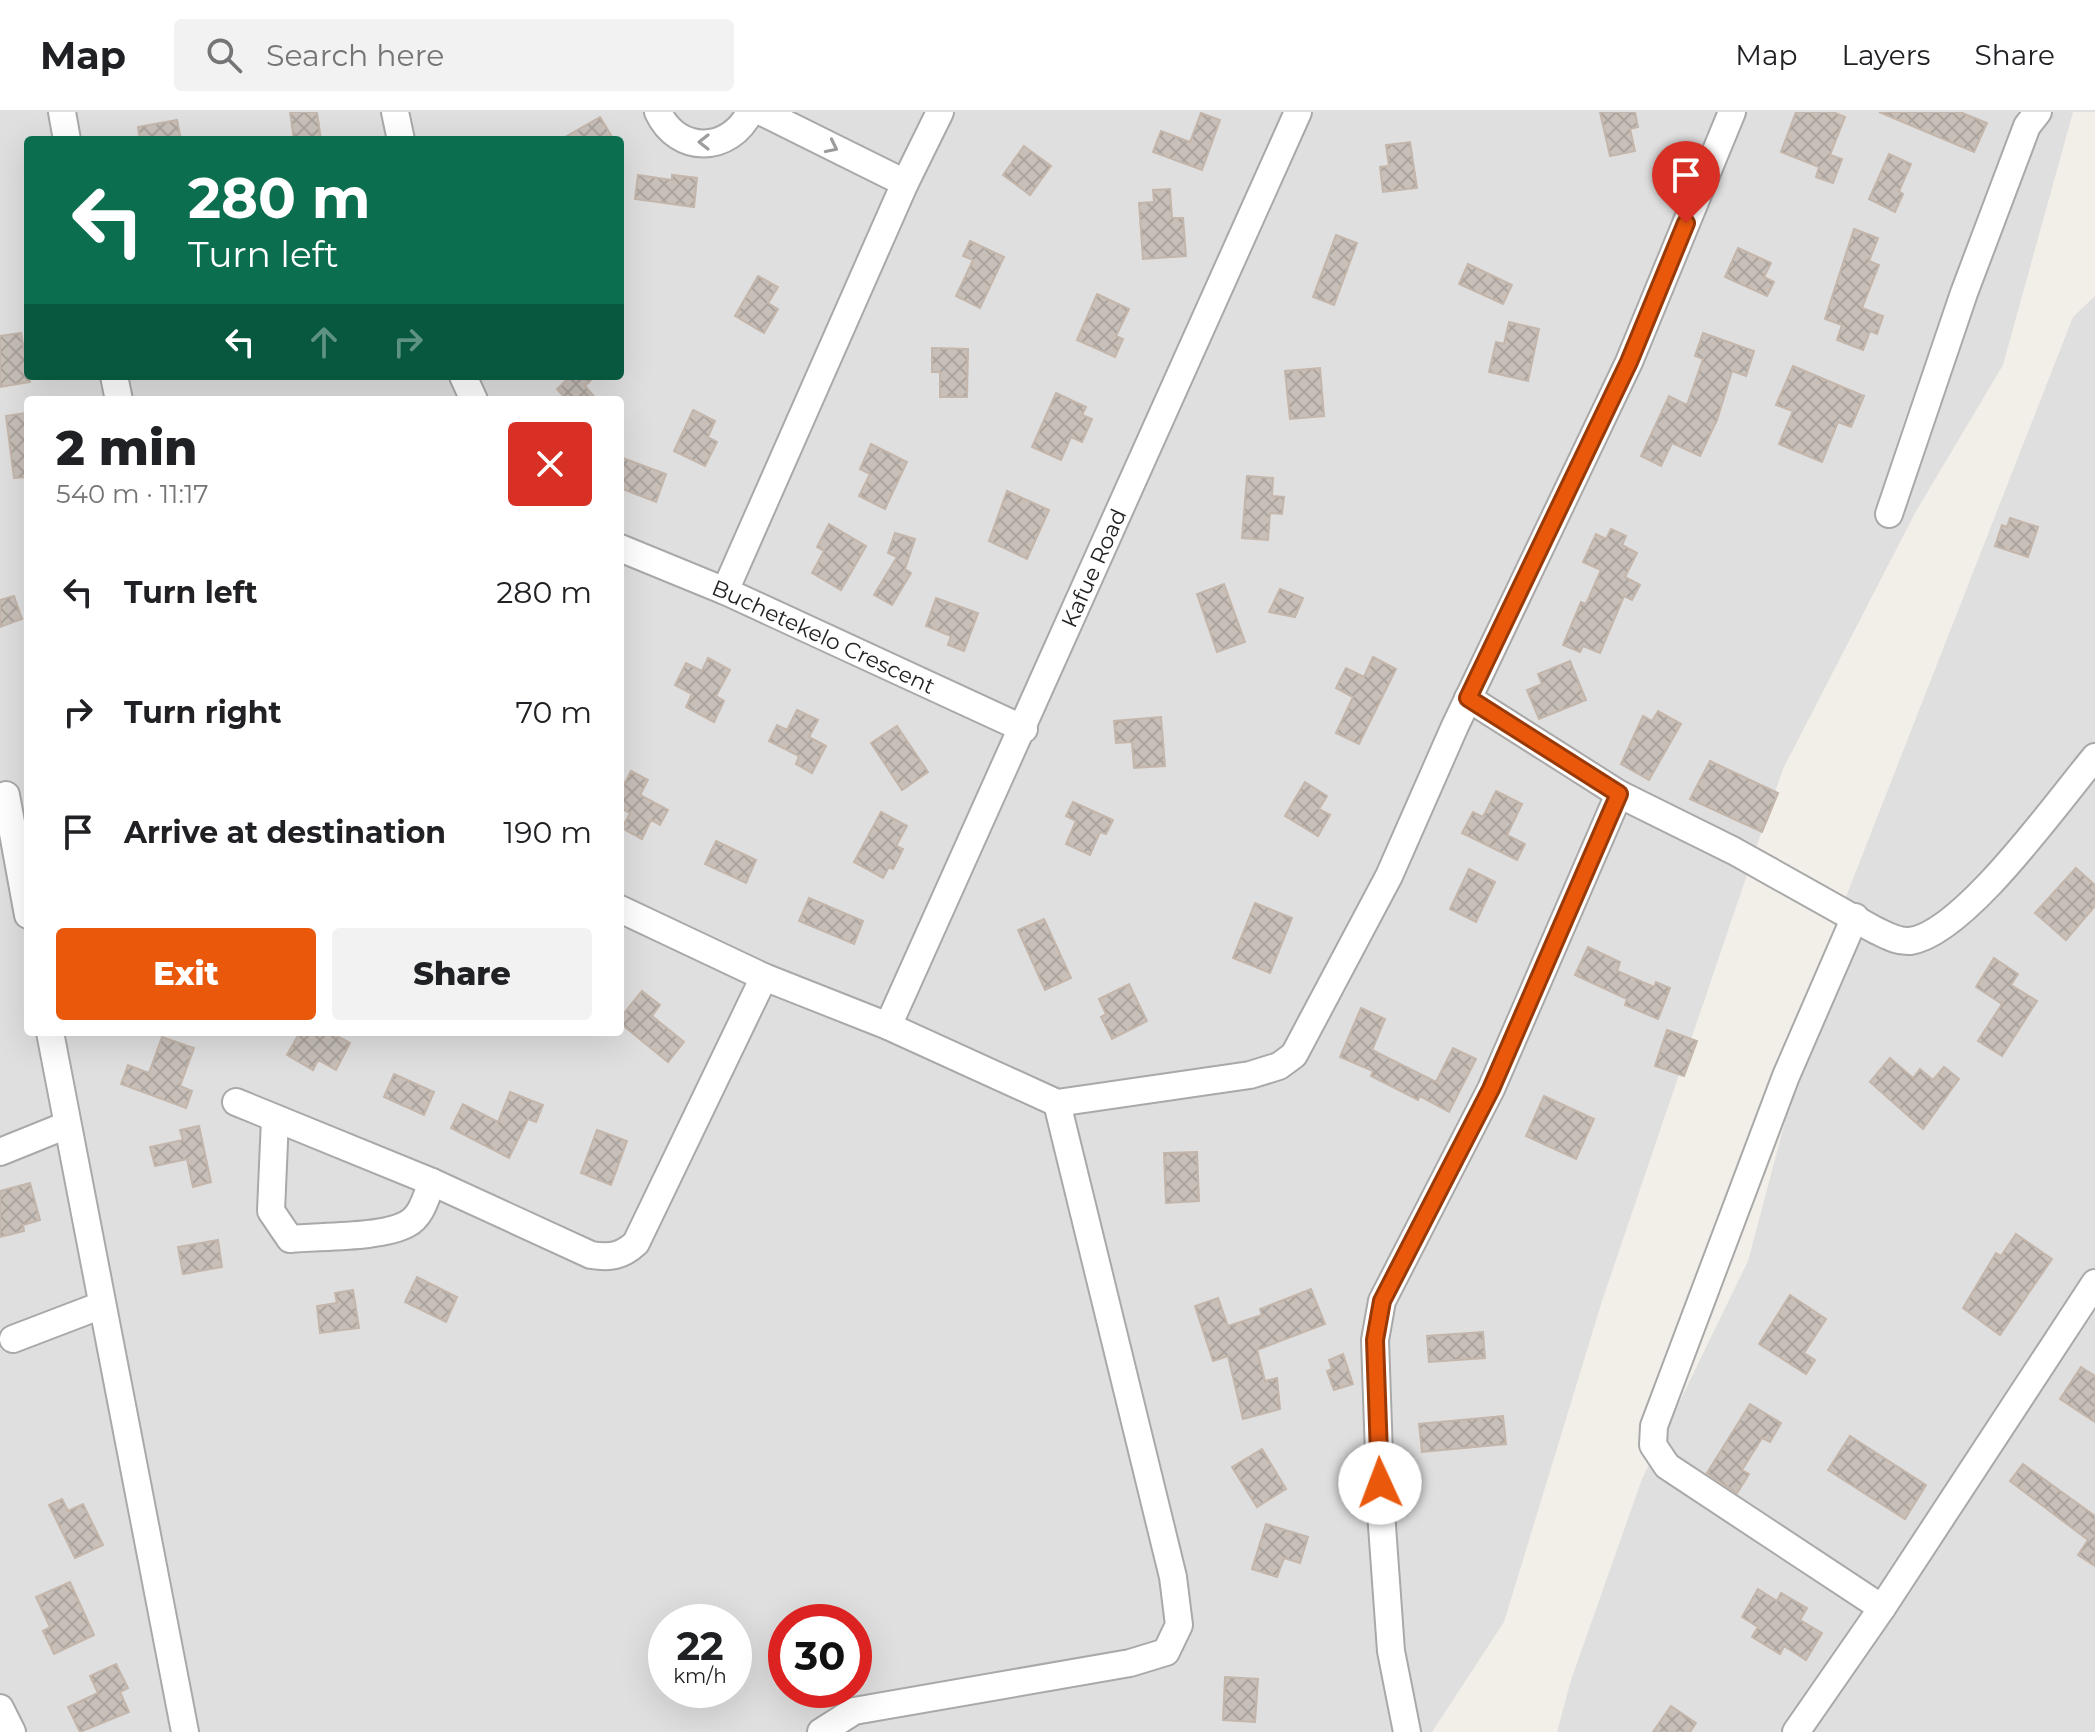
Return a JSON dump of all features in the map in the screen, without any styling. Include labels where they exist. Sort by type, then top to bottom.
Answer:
[{"type":"street","points":[[62,112],[66,136]]},
{"type":"street","points":[[395,112],[400,136]]},
{"type":"street","points":[[658,112],[665,126],[682,140],[703,145],[725,141],[743,127],[750,112]]},
{"type":"street","points":[[762,112],[905,183]]},
{"type":"street","points":[[725,591],[905,183],[940,112]]},
{"type":"street","name":"Kafue Road","points":[[888,1026],[1024,729],[1298,112]]},
{"type":"street","points":[[624,911],[764,977],[888,1026],[1057,1103],[1250,1075],[1279,1066],[1294,1055],[1389,876],[1468,698],[1629,362],[1732,112]]},
{"type":"street","points":[[1889,514],[1964,293],[2027,126],[2038,112]]},
{"type":"street","name":"Buchetekelo Crescent","points":[[624,550],[725,591],[1024,729]]},
{"type":"street","points":[[1468,698],[1619,794],[1898,940],[1911,941],[1941,929],[1977,898],[2095,757]]},
{"type":"street","points":[[11,794],[24,887]]},
{"type":"street","points":[[1407,1732],[1391,1651],[1381,1512],[1375,1340],[1382,1301],[1491,1089],[1619,794]]},
{"type":"street","points":[[1855,917],[1786,1076],[1654,1426],[1653,1445],[1667,1466],[1882,1608]]},
{"type":"street","points":[[236,1102],[432,1182],[591,1255],[608,1258],[624,1254],[636,1243],[764,977]]},
{"type":"street","points":[[51,1036],[185,1732]]},
{"type":"street","points":[[821,1732],[854,1711],[1130,1663],[1166,1652],[1179,1625],[1173,1577],[1057,1103]]},
{"type":"street","points":[[275,1119],[271,1211],[278,1226],[290,1239],[392,1229],[409,1223],[420,1211],[432,1182]]},
{"type":"street","points":[[0,1152],[67,1125]]},
{"type":"street","points":[[1796,1732],[1882,1608],[2095,1283]]},
{"type":"street","points":[[13,1339],[102,1305]]},
{"type":"street","points":[[0,1708],[12,1732]]},
{"type":"shaded area","points":[[0,112],[2073,112],[2003,365],[1915,513],[1783,769],[1602,1301],[1504,1622],[1432,1732],[0,1732]]},
{"type":"shaded area","points":[[2095,296],[2095,1732],[1557,1732],[1571,1680],[1642,1479],[1748,1261],[1842,907],[2073,317]]},
{"type":"building","points":[[290,112],[317,112],[320,136],[293,136]]},
{"type":"building","points":[[1600,112],[1635,112],[1638,127],[1630,129],[1635,151],[1610,156]]},
{"type":"building","points":[[1796,112],[1833,112],[1845,117],[1830,155],[1842,159],[1833,183],[1816,177],[1819,167],[1781,152]]},
{"type":"building","points":[[1879,112],[1960,112],[1987,123],[1974,152]]},
{"type":"building","points":[[1201,113],[1220,120],[1202,170],[1153,152],[1161,131],[1190,142]]},
{"type":"building","points":[[600,117],[612,136],[567,136]]},
{"type":"building","points":[[177,120],[180,136],[139,136],[138,127]]},
{"type":"building","points":[[1410,142],[1417,188],[1383,192],[1380,167],[1389,166],[1386,145]]},
{"type":"building","points":[[1024,146],[1051,166],[1030,195],[1003,175]]},
{"type":"building","points":[[1889,154],[1911,164],[1899,191],[1903,194],[1895,212],[1869,199]]},
{"type":"building","points":[[638,175],[672,180],[672,175],[697,178],[694,207],[635,199]]},
{"type":"building","points":[[1170,189],[1172,218],[1183,218],[1186,256],[1143,259],[1139,203],[1154,202],[1153,190]]},
{"type":"building","points":[[1854,229],[1878,238],[1869,261],[1879,265],[1862,308],[1883,316],[1877,334],[1870,331],[1863,350],[1837,340],[1842,325],[1825,319]]},
{"type":"building","points":[[1336,235],[1357,243],[1334,305],[1313,297]]},
{"type":"building","points":[[970,241],[1004,257],[980,308],[956,296],[973,260],[963,256]]},
{"type":"building","points":[[1738,248],[1771,263],[1764,277],[1774,282],[1767,296],[1725,277]]},
{"type":"building","points":[[1468,264],[1512,285],[1503,304],[1459,284]]},
{"type":"building","points":[[758,276],[778,287],[768,303],[778,309],[764,333],[735,316]]},
{"type":"building","points":[[1097,294],[1129,309],[1116,336],[1123,339],[1115,357],[1077,340]]},
{"type":"building","points":[[1509,322],[1539,329],[1528,381],[1489,372],[1496,342],[1504,344]]},
{"type":"building","points":[[21,333],[24,380],[30,382],[0,387],[0,336]]},
{"type":"building","points":[[1703,333],[1754,351],[1746,376],[1732,371],[1717,420],[1700,456],[1672,443],[1661,466],[1641,456],[1669,396],[1687,405],[1703,359],[1695,356]]},
{"type":"building","points":[[932,348],[968,349],[967,397],[940,397],[940,372],[932,372]]},
{"type":"building","points":[[1793,366],[1864,396],[1851,427],[1838,422],[1822,462],[1779,444],[1793,411],[1776,405]]},
{"type":"building","points":[[1320,368],[1324,416],[1290,419],[1285,371]]},
{"type":"building","points":[[567,380],[591,380],[585,386],[594,396],[563,396],[557,389]]},
{"type":"building","points":[[1056,393],[1086,407],[1082,415],[1092,419],[1082,442],[1071,437],[1061,460],[1032,447]]},
{"type":"building","points":[[693,410],[715,421],[708,437],[717,442],[705,466],[674,451]]},
{"type":"building","points":[[24,413],[24,477],[14,478],[6,416]]},
{"type":"building","points":[[871,444],[907,462],[885,509],[859,496],[870,474],[860,469]]},
{"type":"building","points":[[624,458],[666,474],[656,502],[624,490]]},
{"type":"building","points":[[1247,476],[1273,478],[1272,496],[1284,497],[1282,514],[1270,513],[1268,540],[1242,538]]},
{"type":"building","points":[[1007,491],[1049,510],[1027,559],[989,541]]},
{"type":"building","points":[[2010,518],[2038,527],[2028,557],[1995,546],[2002,525],[2007,527]]},
{"type":"building","points":[[829,524],[866,546],[841,590],[812,573],[824,551],[817,547]]},
{"type":"building","points":[[1611,529],[1626,536],[1622,545],[1637,553],[1625,577],[1640,585],[1632,600],[1624,596],[1600,653],[1583,646],[1580,652],[1563,645],[1581,602],[1586,604],[1601,570],[1583,562],[1596,534],[1606,539]]},
{"type":"building","points":[[895,533],[915,539],[905,569],[911,573],[892,605],[874,595],[897,557],[888,553]]},
{"type":"building","points":[[1224,584],[1245,642],[1217,652],[1197,594]]},
{"type":"building","points":[[1280,589],[1303,598],[1295,617],[1269,612]]},
{"type":"building","points":[[14,596],[22,619],[0,627],[0,600]]},
{"type":"building","points":[[936,598],[978,613],[964,651],[948,645],[951,636],[926,626]]},
{"type":"building","points":[[1373,657],[1396,669],[1359,744],[1336,733],[1353,697],[1336,688],[1346,668],[1364,677]]},
{"type":"building","points":[[708,658],[730,670],[716,696],[724,701],[714,722],[686,707],[692,694],[675,685],[686,663],[702,671]]},
{"type":"building","points":[[1570,661],[1586,700],[1539,719],[1527,690],[1542,684],[1538,674]]},
{"type":"building","points":[[797,710],[818,720],[809,737],[826,746],[812,773],[796,764],[799,756],[769,741],[777,725],[787,730]]},
{"type":"building","points":[[1658,711],[1681,724],[1649,780],[1621,764],[1643,716],[1652,721]]},
{"type":"building","points":[[1161,717],[1165,766],[1134,768],[1132,742],[1116,743],[1114,721]]},
{"type":"building","points":[[897,726],[928,772],[902,790],[871,743]]},
{"type":"building","points":[[1710,761],[1778,793],[1762,832],[1690,799]]},
{"type":"building","points":[[631,771],[648,780],[640,795],[668,810],[660,825],[651,820],[642,839],[624,829],[630,813],[624,810],[624,784]]},
{"type":"building","points":[[1305,782],[1327,796],[1319,809],[1330,815],[1318,836],[1285,816]]},
{"type":"building","points":[[1496,791],[1522,804],[1507,835],[1525,844],[1517,860],[1462,833],[1473,812],[1483,817]]},
{"type":"building","points":[[1073,802],[1113,820],[1106,834],[1100,832],[1090,855],[1066,844],[1076,821],[1066,816]]},
{"type":"building","points":[[881,812],[907,826],[896,846],[903,849],[893,869],[889,867],[883,878],[854,862]]},
{"type":"building","points":[[716,841],[756,860],[746,883],[705,864]]},
{"type":"building","points":[[2076,868],[2095,885],[2095,906],[2066,940],[2035,913]]},
{"type":"building","points":[[1469,869],[1495,882],[1476,922],[1450,909]]},
{"type":"building","points":[[809,898],[863,921],[854,944],[799,921]]},
{"type":"building","points":[[1255,903],[1292,918],[1270,973],[1233,958]]},
{"type":"building","points":[[1044,919],[1071,978],[1045,990],[1018,930]]},
{"type":"building","points":[[1588,947],[1620,962],[1617,971],[1654,987],[1656,982],[1670,988],[1658,1019],[1625,1005],[1627,999],[1575,975]]},
{"type":"building","points":[[1994,958],[2018,974],[2011,985],[2037,1001],[2002,1056],[1978,1041],[2002,1004],[1976,987]]},
{"type":"building","points":[[1129,984],[1147,1021],[1112,1039],[1101,1017],[1106,1014],[1099,999]]},
{"type":"building","points":[[642,991],[660,1005],[652,1016],[684,1042],[668,1062],[624,1026],[624,1013]]},
{"type":"building","points":[[1361,1008],[1385,1019],[1372,1050],[1436,1082],[1453,1048],[1476,1059],[1449,1112],[1420,1096],[1418,1100],[1371,1076],[1373,1071],[1340,1057]]},
{"type":"building","points":[[1667,1030],[1697,1041],[1684,1076],[1655,1066]]},
{"type":"building","points":[[298,1036],[337,1036],[350,1043],[336,1070],[318,1060],[313,1070],[287,1055]]},
{"type":"building","points":[[162,1037],[194,1048],[180,1086],[192,1091],[186,1108],[121,1084],[128,1065],[149,1073]]},
{"type":"building","points":[[1890,1058],[1913,1078],[1920,1069],[1933,1080],[1944,1067],[1959,1079],[1923,1129],[1870,1082]]},
{"type":"building","points":[[394,1074],[434,1092],[424,1115],[384,1097]]},
{"type":"building","points":[[510,1092],[543,1105],[536,1122],[528,1119],[509,1158],[451,1128],[463,1104],[498,1122]]},
{"type":"building","points":[[1544,1096],[1594,1119],[1576,1159],[1526,1136]]},
{"type":"building","points":[[199,1126],[211,1182],[193,1187],[187,1159],[155,1166],[150,1147],[183,1140],[180,1130]]},
{"type":"building","points":[[597,1130],[627,1141],[611,1185],[581,1173]]},
{"type":"building","points":[[1197,1152],[1199,1201],[1166,1203],[1164,1153]]},
{"type":"building","points":[[30,1183],[40,1220],[23,1225],[24,1231],[0,1237],[0,1191]]},
{"type":"building","points":[[2016,1234],[2052,1259],[2000,1335],[1963,1308],[1996,1253],[2001,1256]]},
{"type":"building","points":[[218,1240],[222,1267],[183,1274],[178,1247]]},
{"type":"building","points":[[417,1277],[457,1297],[446,1322],[405,1302]]},
{"type":"building","points":[[1311,1289],[1325,1324],[1257,1350],[1265,1381],[1277,1378],[1280,1409],[1243,1419],[1228,1356],[1213,1361],[1195,1306],[1218,1298],[1228,1326],[1262,1315],[1260,1309]]},
{"type":"building","points":[[353,1290],[359,1328],[320,1333],[317,1306],[337,1303],[335,1293]]},
{"type":"building","points":[[1790,1295],[1826,1319],[1804,1353],[1815,1360],[1806,1374],[1759,1344]]},
{"type":"building","points":[[1483,1332],[1485,1358],[1429,1362],[1427,1336]]},
{"type":"building","points":[[1343,1354],[1353,1384],[1334,1390],[1327,1371],[1332,1369],[1329,1360]]},
{"type":"building","points":[[2081,1367],[2095,1376],[2095,1422],[2060,1399]]},
{"type":"building","points":[[1750,1404],[1781,1423],[1770,1442],[1762,1438],[1742,1470],[1749,1474],[1737,1493],[1707,1473]]},
{"type":"building","points":[[1503,1416],[1506,1444],[1422,1452],[1419,1424]]},
{"type":"building","points":[[1850,1436],[1926,1485],[1905,1519],[1828,1470]]},
{"type":"building","points":[[1262,1449],[1286,1489],[1257,1507],[1232,1467]]},
{"type":"building","points":[[2023,1464],[2095,1516],[2095,1566],[2078,1555],[2088,1540],[2010,1481]]},
{"type":"building","points":[[62,1499],[68,1511],[83,1504],[103,1545],[75,1558],[49,1505]]},
{"type":"building","points":[[1266,1524],[1308,1537],[1300,1563],[1284,1558],[1277,1577],[1252,1569]]},
{"type":"building","points":[[70,1582],[94,1635],[54,1654],[43,1631],[50,1627],[36,1597]]},
{"type":"building","points":[[1758,1589],[1777,1601],[1781,1593],[1807,1608],[1800,1620],[1822,1633],[1806,1660],[1784,1646],[1780,1654],[1752,1637],[1758,1627],[1742,1617]]},
{"type":"building","points":[[116,1664],[128,1688],[120,1692],[129,1712],[80,1732],[68,1707],[98,1693],[90,1676]]},
{"type":"building","points":[[1225,1677],[1258,1679],[1255,1722],[1223,1720]]},
{"type":"building","points":[[1671,1706],[1696,1723],[1690,1732],[1653,1732]]},
{"type":"route","points":[[1380,1483],[1375,1340],[1382,1301],[1491,1089],[1619,794],[1603,780],[1468,698],[1629,362],[1686,223]]}]
